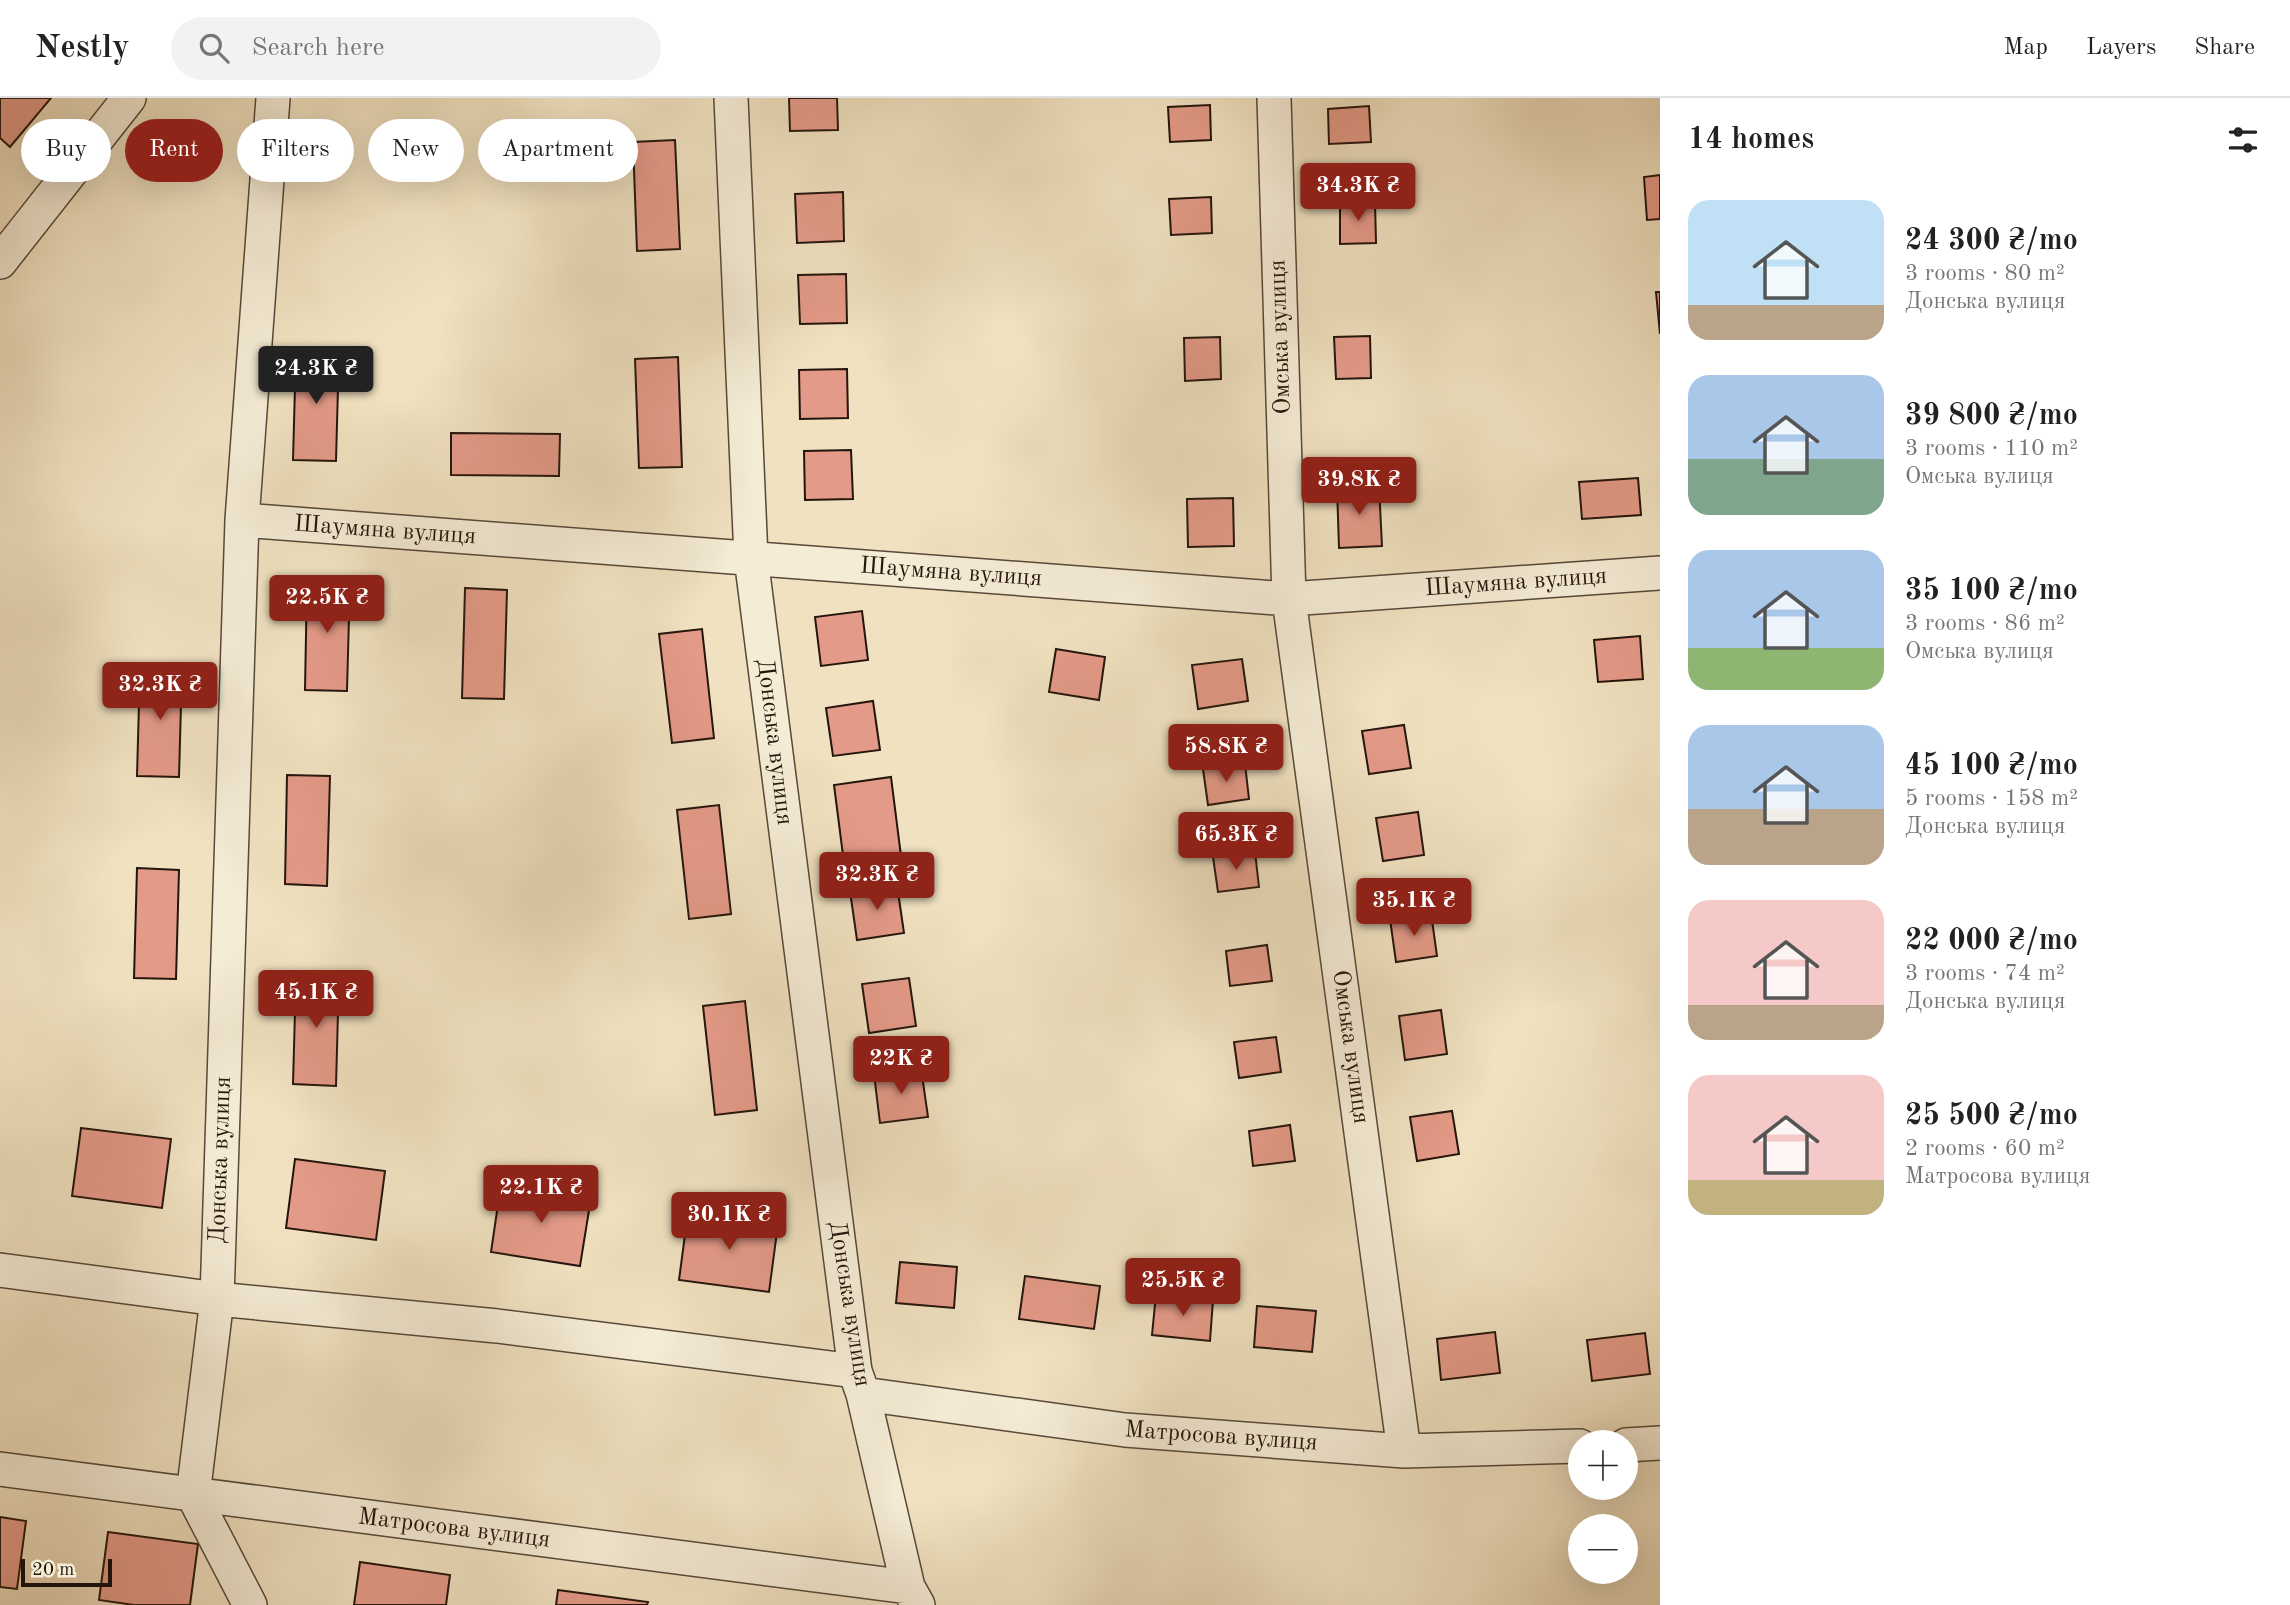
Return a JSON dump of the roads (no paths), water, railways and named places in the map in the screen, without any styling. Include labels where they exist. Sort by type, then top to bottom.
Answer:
[{"type":"street","points":[[0,262],[129,98]]},
{"type":"street","name":"Донська вулиця","points":[[193,1495],[217,1299],[242,520],[273,98]]},
{"type":"street","name":"Донська вулиця","points":[[731,98],[751,558],[859,1383],[913,1596]]},
{"type":"street","name":"Омська вулиця","points":[[1274,98],[1289,599],[1404,1451]]},
{"type":"street","name":"Шаумяна вулиця","points":[[242,520],[1289,599],[1660,573]]},
{"type":"street","name":"Матросова вулиця","points":[[0,1270],[217,1299],[497,1326],[859,1383],[1125,1430],[1404,1451],[1568,1446]]},
{"type":"street","points":[[1638,1444],[1660,1443]]},
{"type":"street","name":"Матросова вулиця","points":[[0,1469],[913,1596]]},
{"type":"street","points":[[193,1495],[250,1605]]}]
